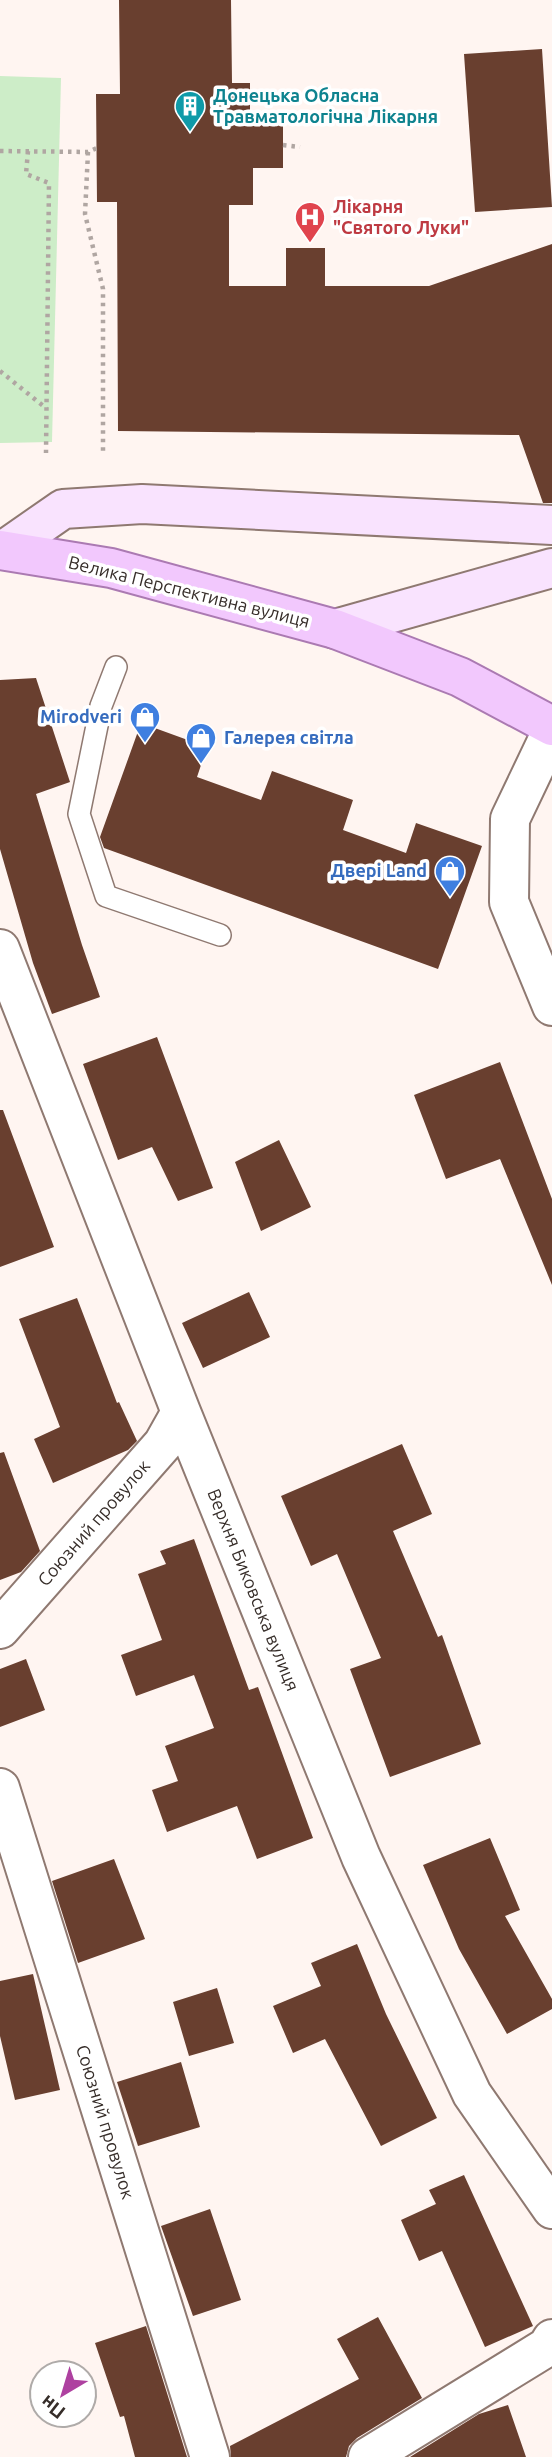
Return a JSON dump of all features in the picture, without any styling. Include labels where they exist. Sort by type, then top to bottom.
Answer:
[{"type":"main road","points":[[2,550],[63,509],[142,504],[552,525]]},
{"type":"main road","name":"Велика Перспективна вулиця","points":[[2,550],[111,568],[335,629],[460,677],[552,729]]},
{"type":"main road","points":[[335,629],[552,568]]},
{"type":"street","points":[[552,729],[510,819],[509,902],[552,1006]]},
{"type":"street","name":"Верхня Биковська вулиця","points":[[0,948],[181,1412],[373,1882],[472,2094],[552,2209]]},
{"type":"street","name":"Союзний провулок","points":[[0,1629],[163,1444],[181,1412]]},
{"type":"street","name":"Союзний провулок","points":[[0,1788],[210,2457]]},
{"type":"street","points":[[368,2457],[547,2347],[552,2339]]},
{"type":"lane","points":[[116,667],[102,706],[79,814],[106,896],[220,935]]},
{"type":"path","points":[[283,145],[300,147]]},
{"type":"path","points":[[0,151],[88,152],[97,148]]},
{"type":"path","points":[[28,151],[26,174],[49,183],[46,453]]},
{"type":"path","points":[[88,152],[85,214],[103,289],[103,452]]},
{"type":"path","points":[[0,371],[48,410]]},
{"type":"green space","points":[[0,76],[61,78],[52,442],[0,443]]},
{"type":"building","points":[[119,0],[231,0],[232,83],[250,83],[250,122],[283,121],[283,168],[253,168],[253,205],[229,205],[229,286],[286,286],[286,248],[325,248],[325,286],[429,286],[552,244],[552,503],[543,503],[519,435],[118,431],[117,202],[97,202],[96,94],[120,94]]},
{"type":"building","points":[[542,49],[552,207],[475,212],[464,54]]},
{"type":"building","points":[[36,678],[70,782],[36,794],[100,997],[52,1014],[33,963],[0,849],[0,680]]},
{"type":"building","points":[[141,723],[207,747],[197,777],[261,800],[272,771],[353,800],[343,830],[406,853],[416,823],[482,846],[438,969],[104,848],[100,837]]},
{"type":"building","points":[[157,1037],[213,1188],[178,1201],[152,1147],[118,1160],[83,1064]]},
{"type":"building","points":[[500,1062],[552,1199],[552,1285],[500,1159],[446,1179],[414,1095]]},
{"type":"building","points":[[0,1110],[3,1110],[54,1247],[0,1267]]},
{"type":"building","points":[[279,1140],[311,1207],[261,1231],[235,1162]]},
{"type":"building","points":[[249,1292],[270,1337],[203,1368],[182,1323]]},
{"type":"building","points":[[77,1298],[117,1403],[119,1402],[137,1441],[128,1450],[53,1483],[34,1439],[60,1427],[19,1319]]},
{"type":"building","points":[[402,1444],[432,1514],[393,1531],[438,1637],[442,1635],[481,1744],[390,1777],[350,1669],[381,1658],[337,1554],[311,1566],[281,1496]]},
{"type":"building","points":[[4,1452],[40,1551],[21,1572],[0,1580],[0,1453]]},
{"type":"building","points":[[194,1539],[249,1690],[258,1687],[313,1838],[257,1859],[237,1806],[167,1832],[152,1790],[178,1781],[165,1746],[214,1728],[194,1675],[136,1696],[121,1655],[162,1640],[138,1574],[166,1564],[160,1551]]},
{"type":"building","points":[[26,1659],[45,1710],[0,1727],[0,1669]]},
{"type":"building","points":[[490,1838],[520,1910],[505,1916],[552,1999],[552,2009],[507,2034],[459,1949],[423,1865]]},
{"type":"building","points":[[114,1859],[145,1939],[78,1963],[52,1881]]},
{"type":"building","points":[[357,1944],[386,2014],[437,2118],[381,2146],[325,2039],[293,2053],[273,2006],[321,1986],[311,1963]]},
{"type":"building","points":[[33,1974],[60,2090],[15,2100],[0,2036],[0,1981]]},
{"type":"building","points":[[217,1988],[234,2043],[189,2056],[173,2002]]},
{"type":"building","points":[[181,2062],[200,2127],[138,2146],[117,2082]]},
{"type":"building","points":[[464,2175],[533,2326],[485,2347],[442,2251],[419,2261],[401,2220],[436,2204],[429,2190]]},
{"type":"building","points":[[210,2209],[241,2300],[193,2316],[161,2226]]},
{"type":"building","points":[[378,2317],[422,2398],[357,2438],[349,2446],[346,2457],[231,2457],[230,2446],[359,2379],[337,2339]]},
{"type":"building","points":[[146,2326],[187,2457],[135,2457],[124,2416],[120,2417],[95,2343]]},
{"type":"building","points":[[508,2405],[526,2457],[410,2457],[479,2414]]},
{"type":"place","name":"Донецька Обласна Травматологічна Лікарня","points":[[190,133]]},
{"type":"place","name":"Лікарня \"Святого Луки\"","points":[[310,244]]},
{"type":"place","name":"Mirodveri","points":[[145,744]]},
{"type":"place","name":"Галерея світла","points":[[201,765]]},
{"type":"place","name":"Двері Land","points":[[450,898]]}]
